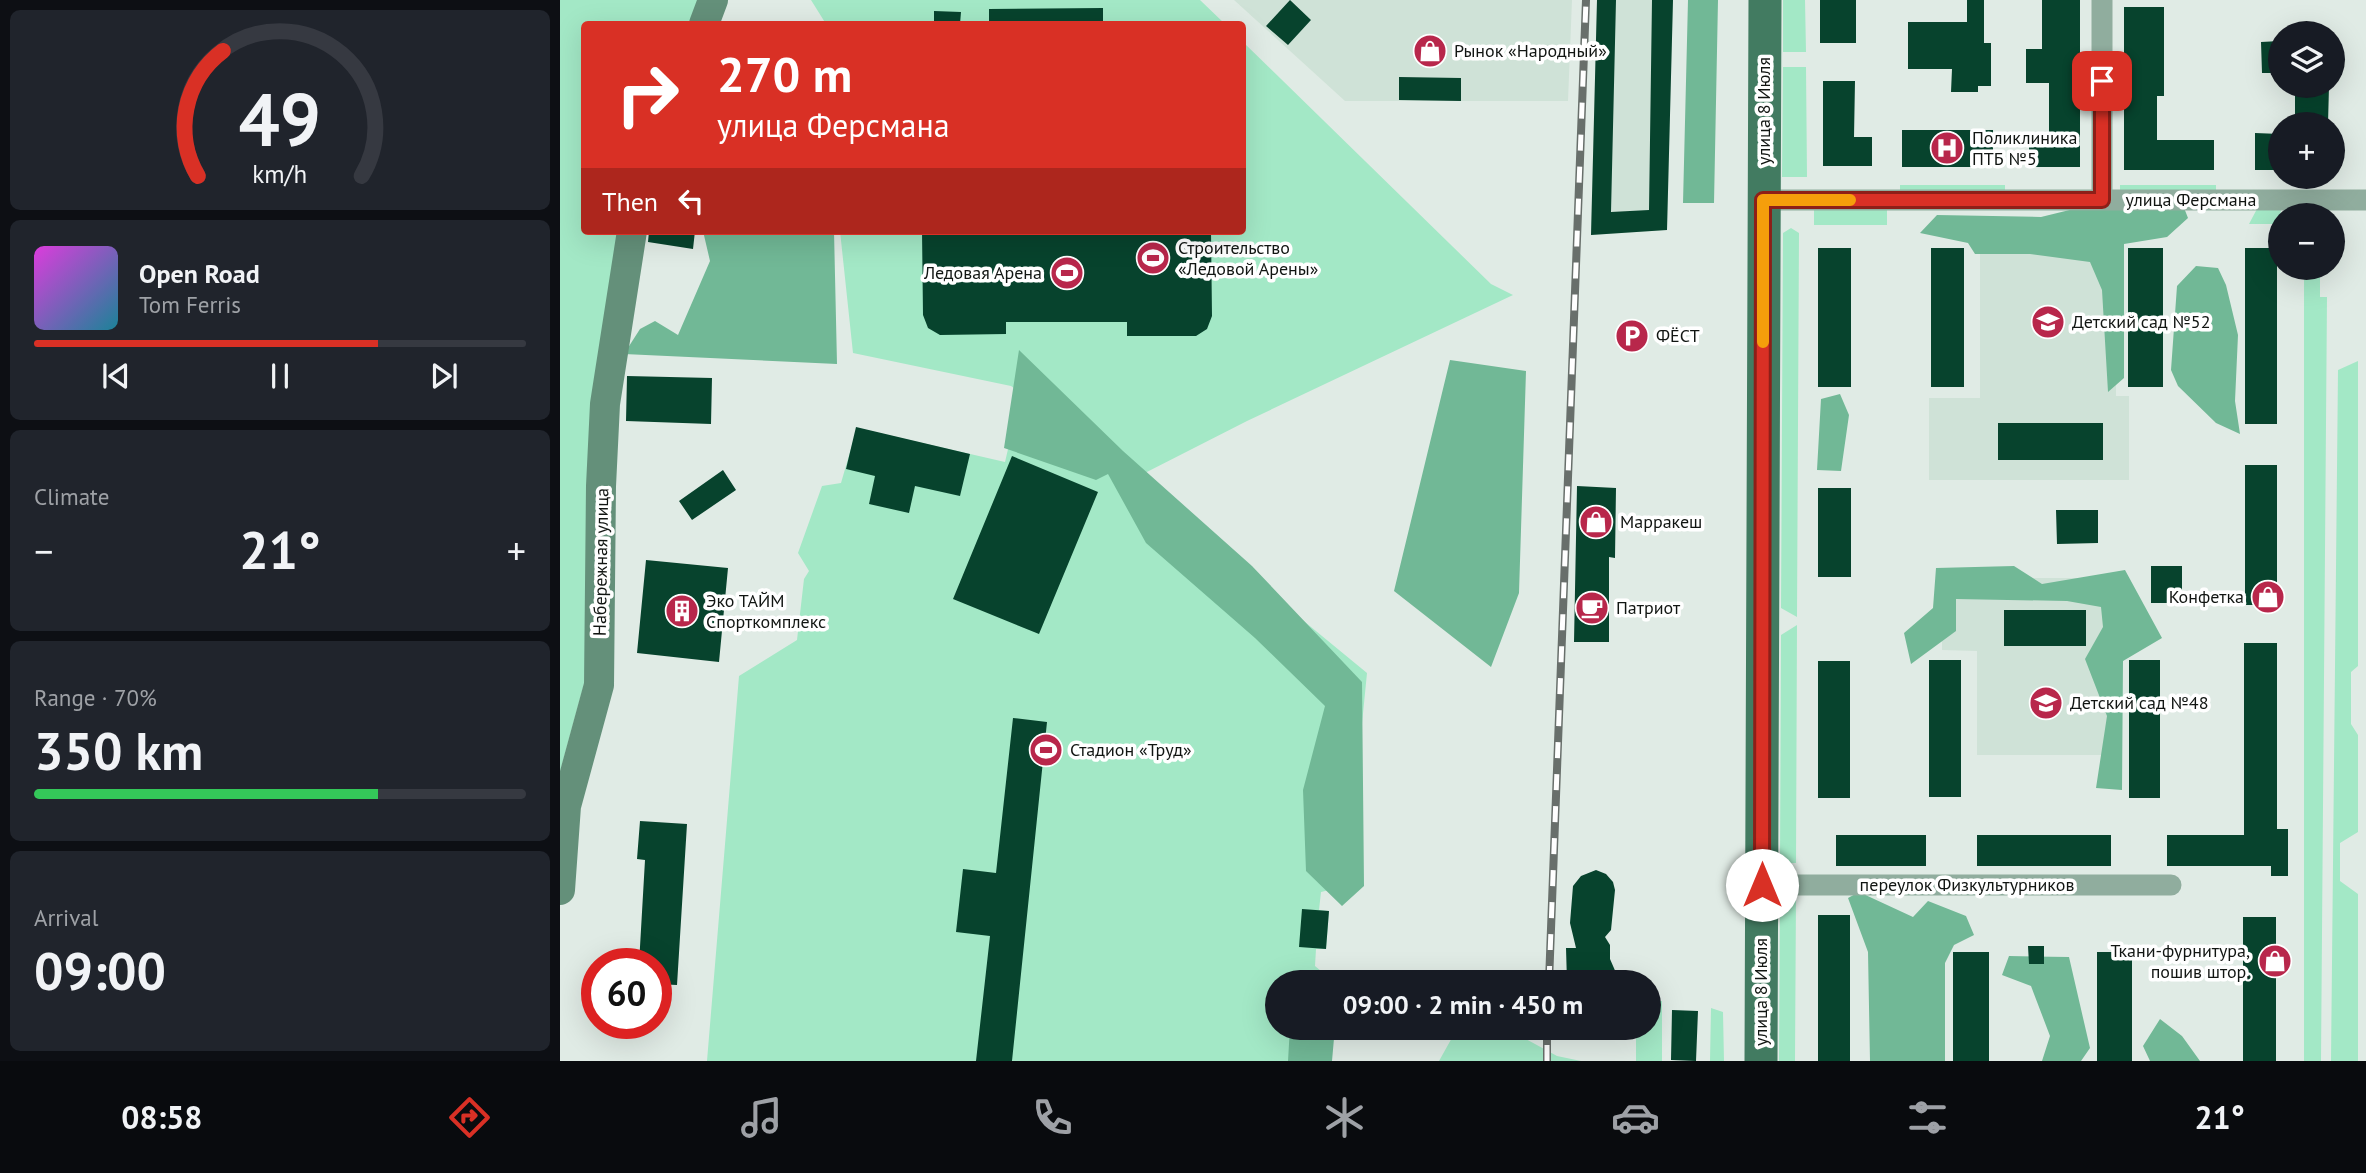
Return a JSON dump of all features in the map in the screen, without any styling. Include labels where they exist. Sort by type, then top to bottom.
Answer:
[{"type":"main road","name":"улица 8 Июля","points":[[1761,1061],[1765,0]]},
{"type":"street","points":[[705,21],[713,0]]},
{"type":"street","points":[[2102,0],[2102,200]]},
{"type":"street","name":"улица Ферсмана","points":[[1763,200],[2366,200]]},
{"type":"street","name":"Набережная улица","points":[[560,890],[566,806],[599,685],[601,486],[606,404],[631,235]]},
{"type":"street","name":"переулок Физкультурников","points":[[1762,885],[2171,885]]},
{"type":"shaded area","name":"Рынок «Народный»","points":[[1234,0],[1572,0],[1568,101],[1345,101]]},
{"type":"shaded area","points":[[1597,0],[1673,0],[1667,230],[1591,235]]},
{"type":"shaded area","name":"Детский сад №52","points":[[1980,247],[2116,247],[2116,396],[2129,396],[2129,480],[1929,480],[1929,398],[1980,398]]},
{"type":"shaded area","name":"Детский сад №48","points":[[1942,578],[2115,578],[2115,755],[1977,755],[1977,651],[1942,650]]},
{"type":"green space","points":[[560,0],[698,0],[690,21],[581,21],[581,235],[619,235],[584,684],[560,772]]},
{"type":"green space","points":[[811,0],[1200,0],[1222,21],[824,21]]},
{"type":"green space","points":[[1688,0],[1718,0],[1714,203],[1683,203]]},
{"type":"green space","points":[[1783,0],[1805,0],[1806,52],[1783,52]]},
{"type":"green space","name":"Строительство «Ледовой Арены»","points":[[1246,45],[1491,284],[1513,295],[1247,421],[1137,477],[1011,386],[853,353],[840,235],[1246,235]]},
{"type":"green space","points":[[1783,67],[1806,67],[1807,177],[1782,177]]},
{"type":"green space","points":[[1900,185],[2005,185],[2005,190],[1900,190]]},
{"type":"green space","points":[[2120,185],[2216,185],[2216,190],[2120,190]]},
{"type":"green space","points":[[2179,195],[2188,218],[2167,237],[2124,244],[2124,378],[2108,392],[2102,290],[2090,262],[2030,254],[1975,254],[1968,243],[1920,233],[1937,215],[2041,217],[2090,205]]},
{"type":"green space","points":[[1887,207],[1887,225],[1814,225],[1814,208]]},
{"type":"green space","points":[[2258,207],[2268,207],[2268,224],[2249,224]]},
{"type":"green space","points":[[1791,228],[1799,233],[1797,617],[1781,608],[1783,233]]},
{"type":"green space","points":[[704,235],[834,235],[837,364],[624,354],[640,329],[655,321],[678,335],[710,261]]},
{"type":"green space","points":[[2196,266],[2218,268],[2226,285],[2238,335],[2235,401],[2240,434],[2216,423],[2178,386],[2171,370],[2177,286]]},
{"type":"green space","points":[[2304,280],[2320,280],[2320,297],[2327,297],[2321,1061],[2304,1061]]},
{"type":"green space","points":[[1019,350],[1123,451],[1252,566],[1362,682],[1364,886],[1342,906],[1306,871],[1303,790],[1325,706],[1255,638],[1146,543],[1108,474],[1096,480],[1004,448]]},
{"type":"green space","points":[[1450,360],[1526,371],[1519,593],[1491,667],[1394,591]]},
{"type":"green space","points":[[2358,361],[2358,666],[2351,672],[2351,724],[2358,735],[2358,832],[2340,843],[2340,881],[2358,894],[2358,1061],[2331,1061],[2338,370]]},
{"type":"green space","points":[[1840,394],[1849,415],[1841,471],[1817,470],[1821,399]]},
{"type":"green space","name":"Стадион «Труд»","points":[[857,428],[1005,462],[1013,428],[1135,482],[1367,673],[1346,886],[1321,892],[1319,910],[1329,911],[1326,949],[1316,949],[1315,966],[1320,970],[1265,970],[1265,1040],[1328,1040],[1326,1061],[707,1061],[739,676],[797,640],[804,579],[809,571],[798,553],[822,486],[841,483]]},
{"type":"green space","points":[[2014,566],[2042,584],[2125,570],[2162,638],[2123,661],[2122,790],[2096,788],[2107,716],[2085,659],[2103,627],[2101,607],[2067,601],[1956,599],[1956,631],[1911,664],[1904,633],[1933,608],[1936,568]]},
{"type":"green space","points":[[1797,625],[1796,863],[1780,863],[1781,635]]},
{"type":"green space","points":[[1859,892],[1913,917],[1928,901],[1966,916],[1974,935],[1954,945],[1945,963],[1945,1061],[1870,1061],[1868,952],[1848,898]]},
{"type":"green space","points":[[1780,896],[1796,896],[1795,1061],[1779,1061]]},
{"type":"green space","points":[[2009,956],[2069,957],[2090,1048],[2081,1061],[2042,1061],[2050,1036],[2031,986],[2002,975]]},
{"type":"green space","points":[[1662,1001],[1662,1061],[1636,1061],[1636,1040],[1661,1040]]},
{"type":"green space","points":[[1711,1008],[1723,1012],[1724,1061],[1710,1061]]},
{"type":"green space","points":[[2160,1019],[2182,1036],[2200,1061],[2150,1061],[2143,1046]]},
{"type":"green space","points":[[1289,1040],[1334,1040],[1332,1061],[1288,1061]]},
{"type":"green space","points":[[1451,1040],[1528,1040],[1557,1056],[1581,1061],[1439,1061]]},
{"type":"building","points":[[1290,0],[1311,20],[1288,45],[1266,26]]},
{"type":"building","points":[[1597,0],[1616,0],[1611,212],[1649,210],[1652,0],[1673,0],[1667,230],[1591,235]]},
{"type":"building","points":[[1820,0],[1856,0],[1856,43],[1820,43]]},
{"type":"building","points":[[1967,0],[1984,0],[1984,43],[1991,43],[1991,86],[1978,86],[1978,92],[1951,92],[1952,69],[1908,69],[1908,22],[1967,22]]},
{"type":"building","points":[[2042,0],[2080,0],[2080,167],[2029,167],[2029,138],[2049,138],[2049,83],[2026,83],[2026,49],[2042,49]]},
{"type":"building","points":[[2124,7],[2164,7],[2164,96],[2157,96],[2157,140],[2214,140],[2214,170],[2124,170]]},
{"type":"building","points":[[1103,8],[1103,21],[989,21],[989,9]]},
{"type":"building","points":[[934,11],[961,12],[960,21],[934,21]]},
{"type":"building","points":[[2261,42],[2268,42],[2268,73],[2262,73]]},
{"type":"building","points":[[1399,77],[1461,78],[1461,101],[1399,100]]},
{"type":"building","points":[[1823,81],[1855,81],[1854,137],[1872,137],[1872,166],[1823,166]]},
{"type":"building","points":[[2295,98],[2329,98],[2328,112],[2295,112]]},
{"type":"building","name":"Поликлиника ПТБ №5","points":[[1902,130],[1993,130],[1993,167],[1902,167]]},
{"type":"building","points":[[2255,133],[2268,134],[2268,170],[2255,170]]},
{"type":"building","points":[[649,235],[695,235],[693,249],[648,242]]},
{"type":"building","name":"Ледовая Арена","points":[[922,235],[1211,235],[1212,316],[1207,329],[1196,336],[1127,336],[1127,322],[1006,322],[1006,334],[940,335],[928,328],[923,315]]},
{"type":"building","points":[[1818,248],[1851,248],[1851,387],[1818,387]]},
{"type":"building","points":[[1931,248],[1964,248],[1964,387],[1931,387]]},
{"type":"building","points":[[2128,248],[2163,248],[2163,387],[2128,387]]},
{"type":"building","points":[[2245,248],[2268,248],[2268,280],[2277,280],[2277,424],[2245,424]]},
{"type":"building","points":[[627,376],[712,378],[711,424],[626,421]]},
{"type":"building","points":[[1998,423],[2103,423],[2103,460],[1998,460]]},
{"type":"building","points":[[856,427],[970,454],[960,496],[915,486],[909,513],[869,504],[875,476],[846,469]]},
{"type":"building","points":[[1012,456],[1098,492],[1039,634],[953,599]]},
{"type":"building","points":[[2245,465],[2277,465],[2277,605],[2245,605]]},
{"type":"building","points":[[723,470],[736,490],[692,520],[679,501]]},
{"type":"building","points":[[1577,486],[1616,488],[1615,558],[1609,557],[1609,642],[1574,642]]},
{"type":"building","points":[[1818,488],[1851,488],[1851,577],[1818,577]]},
{"type":"building","points":[[2056,510],[2098,510],[2098,543],[2057,544]]},
{"type":"building","name":"Эко ТАЙМ Спорткомплекс","points":[[646,560],[728,568],[719,662],[637,653]]},
{"type":"building","points":[[2151,566],[2182,566],[2182,603],[2151,603]]},
{"type":"building","points":[[2004,610],[2086,610],[2086,646],[2004,646]]},
{"type":"building","points":[[2244,643],[2277,643],[2277,829],[2288,829],[2288,876],[2271,876],[2271,866],[2167,866],[2167,835],[2244,835]]},
{"type":"building","points":[[1929,660],[1961,660],[1961,797],[1929,797]]},
{"type":"building","points":[[2129,660],[2160,660],[2160,798],[2129,798]]},
{"type":"building","points":[[1818,661],[1850,661],[1850,798],[1818,798]]},
{"type":"building","points":[[1013,718],[1047,722],[1012,1061],[976,1061],[990,936],[956,932],[963,869],[996,873]]},
{"type":"building","points":[[640,821],[687,824],[677,985],[672,985],[672,948],[640,948],[645,860],[637,859]]},
{"type":"building","points":[[1836,835],[1926,835],[1926,866],[1836,866]]},
{"type":"building","points":[[1977,835],[2111,835],[2111,866],[1977,866]]},
{"type":"building","points":[[1596,870],[1606,874],[1613,882],[1615,890],[1611,930],[1605,937],[1610,945],[1610,959],[1615,970],[1567,970],[1566,948],[1576,948],[1570,923],[1573,886],[1581,876]]},
{"type":"building","points":[[1302,909],[1329,911],[1326,949],[1299,947]]},
{"type":"building","points":[[1818,915],[1850,915],[1850,1061],[1818,1061]]},
{"type":"building","points":[[2243,917],[2276,917],[2276,1061],[2243,1061]]},
{"type":"building","points":[[2028,946],[2044,946],[2044,964],[2029,964]]},
{"type":"building","points":[[1953,952],[1989,952],[1989,1061],[1953,1061]]},
{"type":"building","points":[[2097,952],[2132,952],[2132,1061],[2097,1061]]},
{"type":"building","points":[[1672,1010],[1698,1011],[1696,1061],[1671,1060]]},
{"type":"railway","points":[[1549,970],[1586,0]]},
{"type":"railway","points":[[1547,1040],[1547,1061]]},
{"type":"slow traffic","points":[[1763,342],[1763,200],[1850,200]]},
{"type":"place","name":"Рынок «Народный»","points":[[1430,51]]},
{"type":"place","name":"Поликлиника ПТБ №5","points":[[1947,148]]},
{"type":"place","name":"Строительство «Ледовой Арены»","points":[[1153,258]]},
{"type":"place","name":"Ледовая Арена","points":[[1067,273]]},
{"type":"place","name":"Детский сад №52","points":[[2048,322]]},
{"type":"place","name":"ФЁСТ","points":[[1632,336]]},
{"type":"place","name":"Марракеш","points":[[1596,522]]},
{"type":"place","name":"Конфетка","points":[[2268,597]]},
{"type":"place","name":"Патриот","points":[[1592,608]]},
{"type":"place","name":"Эко ТАЙМ Спорткомплекс","points":[[682,611]]},
{"type":"place","name":"Детский сад №48","points":[[2046,703]]},
{"type":"place","name":"Стадион «Труд»","points":[[1046,750]]},
{"type":"place","name":"Ткани-фурнитура, пошив штор.","points":[[2275,961]]},
{"type":"route","points":[[1762,885],[1763,200],[2102,200],[2102,81]]}]
